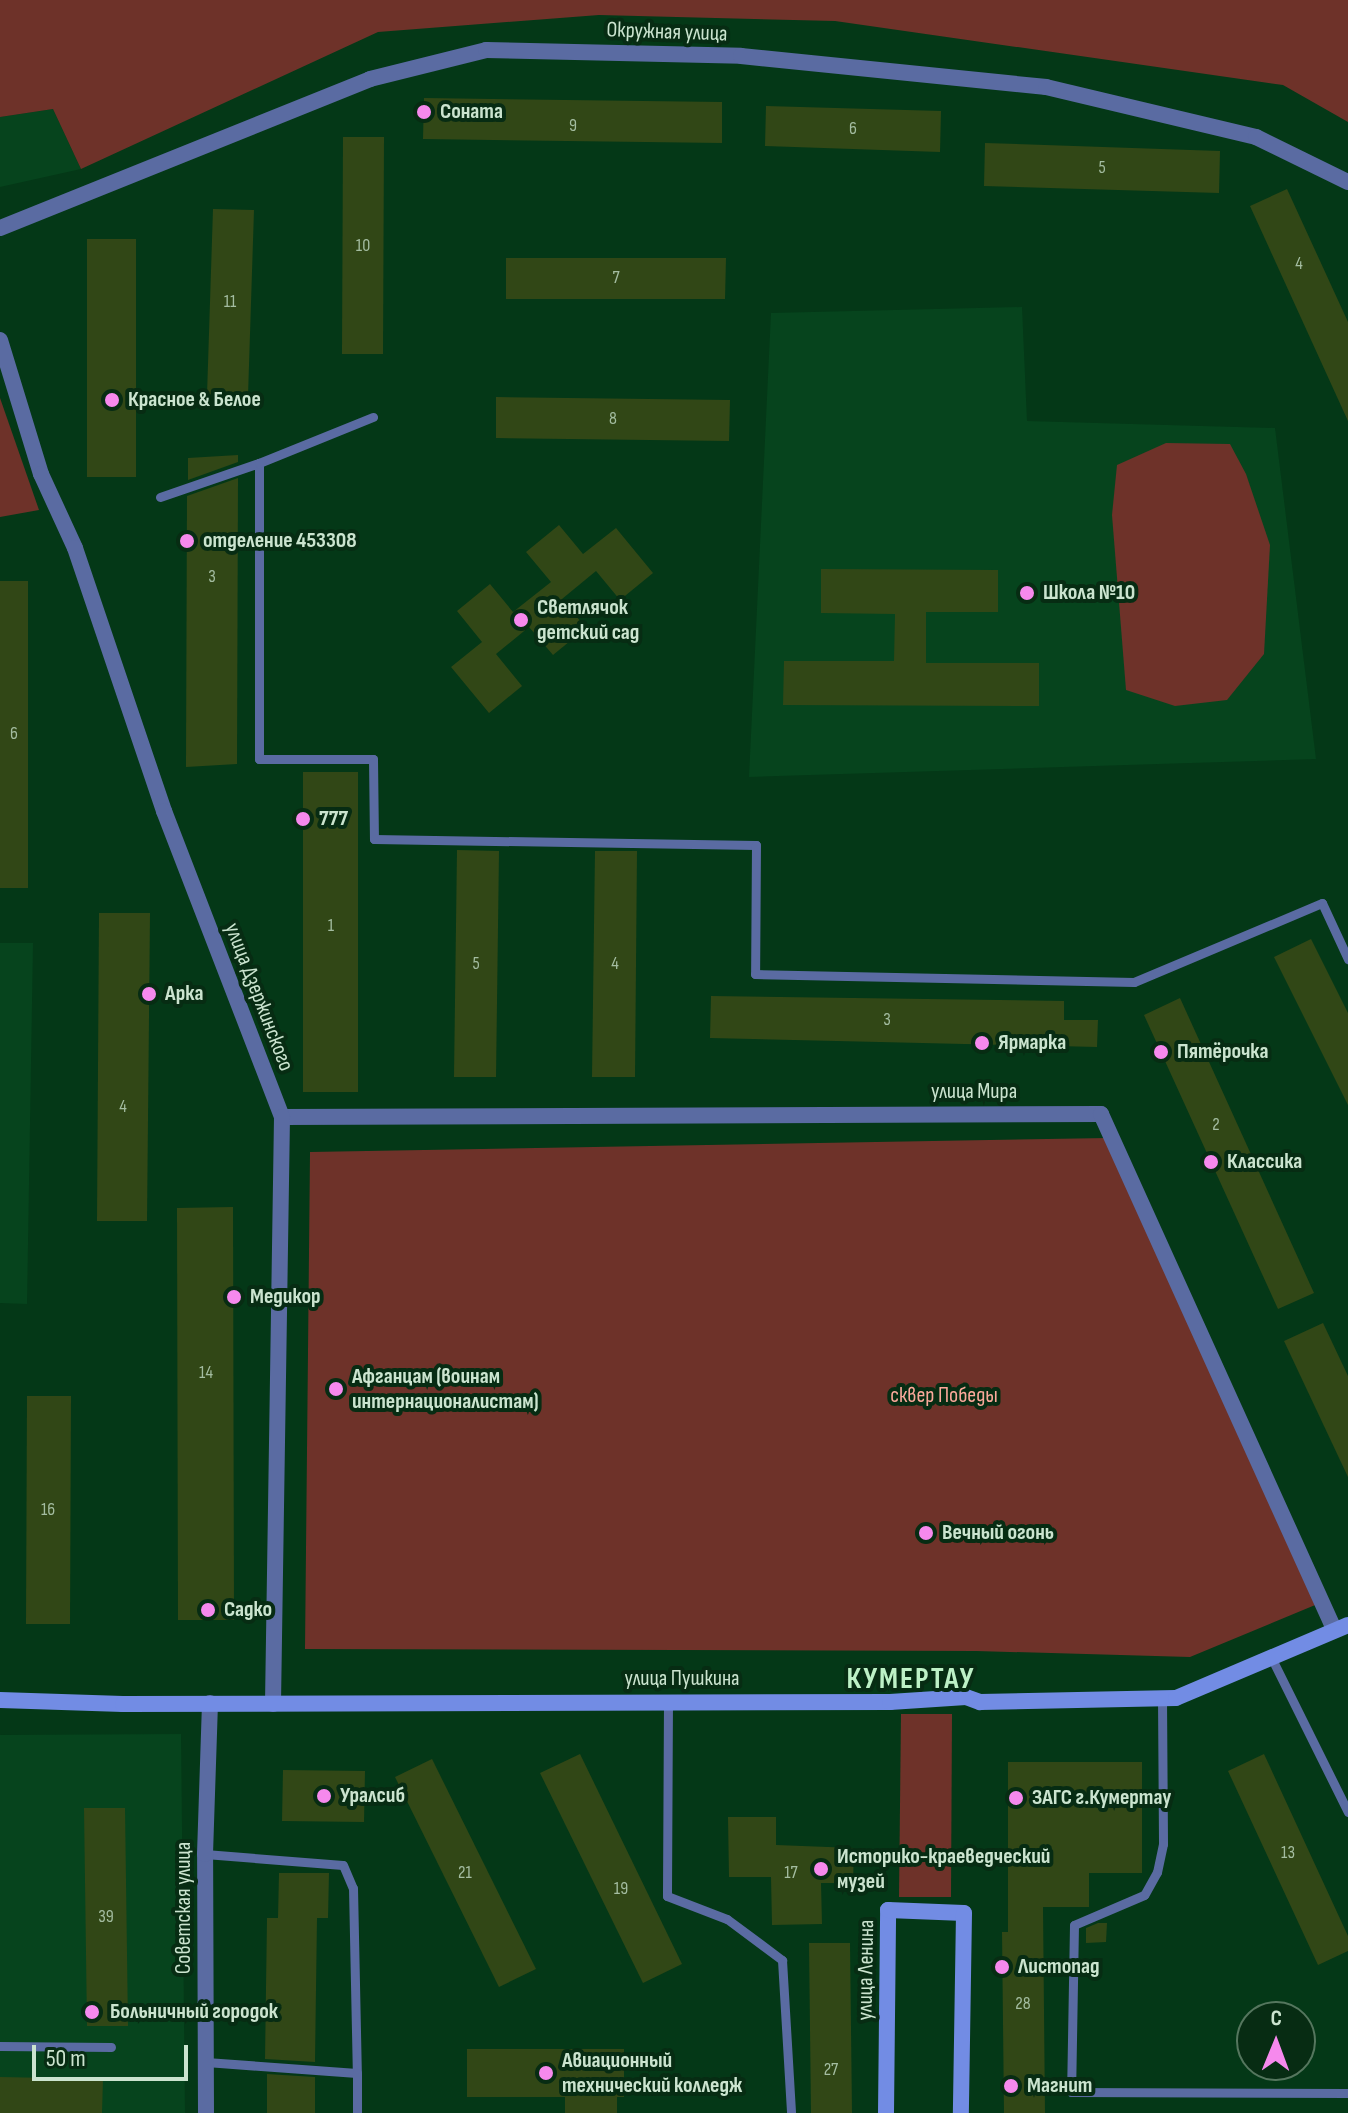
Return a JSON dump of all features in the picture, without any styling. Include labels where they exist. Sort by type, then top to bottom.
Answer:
[{"type":"main road","name":"улица Пушкина","points":[[0,1700],[273,1704],[890,1702],[966,1697],[980,1702],[1176,1698],[1341,1627]]},
{"type":"main road","name":"улица Ленина","points":[[886,2113],[888,1910],[964,1913],[961,2113]]},
{"type":"street","name":"Окружная улица","points":[[0,228],[370,79],[486,50],[741,56],[1046,87],[1256,137],[1348,182]]},
{"type":"street","name":"улица Дзержинского","points":[[0,340],[41,474],[75,548],[164,811],[282,1117],[273,1704]]},
{"type":"street","name":"улица Мира","points":[[282,1117],[1101,1114],[1341,1627]]},
{"type":"street","name":"Советская улица","points":[[206,2113],[205,1854],[210,1703]]},
{"type":"lane","points":[[160,497],[259,463],[373,417]]},
{"type":"lane","points":[[259,463],[259,759],[373,759],[374,839],[756,845],[755,974],[1134,982],[1322,903],[1348,959]]},
{"type":"lane","points":[[1271,1657],[1348,1812]]},
{"type":"lane","points":[[1162,1698],[1163,1844],[1157,1872],[1144,1895],[1074,1925],[1071,2092],[1348,2093]]},
{"type":"lane","points":[[668,1701],[667,1896],[727,1919],[782,1960],[791,2113]]},
{"type":"lane","points":[[205,1854],[343,1865],[353,1888],[357,2113]]},
{"type":"lane","points":[[0,2046],[111,2047]]},
{"type":"lane","points":[[206,2062],[357,2073]]},
{"type":"shaded area","points":[[53,109],[81,169],[0,187],[0,117]]},
{"type":"shaded area","name":"Школа №10","points":[[1022,307],[1027,421],[1275,428],[1316,759],[749,777],[771,313]]},
{"type":"shaded area","points":[[0,943],[33,943],[27,1304],[0,1303]]},
{"type":"shaded area","name":"Больничный городок","points":[[181,1734],[185,2113],[0,2113],[0,1735]]},
{"type":"green space","points":[[0,0],[1348,0],[1348,122],[1283,85],[835,21],[599,15],[378,32],[81,169],[53,109],[0,117]]},
{"type":"green space","points":[[0,398],[39,510],[0,517]]},
{"type":"green space","points":[[1166,443],[1230,444],[1246,474],[1270,545],[1264,654],[1227,700],[1175,706],[1126,690],[1112,515],[1117,465]]},
{"type":"green space","name":"сквер Победы","points":[[1108,1138],[1320,1603],[1190,1657],[976,1651],[305,1649],[310,1152]]},
{"type":"green space","points":[[901,1714],[952,1714],[951,1897],[899,1897]]},
{"type":"building","points":[[424,98],[722,102],[722,143],[423,139]]},
{"type":"building","points":[[766,106],[941,111],[940,152],[765,146]]},
{"type":"building","points":[[343,137],[384,137],[383,354],[342,354]]},
{"type":"building","points":[[985,143],[1220,151],[1219,193],[984,186]]},
{"type":"building","points":[[1287,189],[1348,322],[1348,421],[1250,206]]},
{"type":"building","points":[[213,209],[254,210],[248,396],[207,395]]},
{"type":"building","name":"Красное & Белое","points":[[87,239],[136,239],[136,477],[87,477]]},
{"type":"building","points":[[506,258],[726,258],[725,299],[506,299]]},
{"type":"building","points":[[496,397],[730,400],[729,441],[496,438]]},
{"type":"building","points":[[238,455],[238,462],[188,480],[188,458]]},
{"type":"building","points":[[238,478],[237,764],[186,767],[187,496]]},
{"type":"building","name":"Светлячок детский сад","points":[[559,525],[583,554],[616,528],[653,573],[620,600],[596,571],[562,599],[586,628],[553,655],[529,627],[496,654],[522,686],[489,713],[451,667],[482,642],[457,611],[490,584],[513,612],[551,582],[526,552]]},
{"type":"building","points":[[821,569],[998,570],[998,612],[926,612],[926,663],[1039,663],[1039,706],[783,705],[784,661],[894,661],[895,614],[821,613]]},
{"type":"building","points":[[0,581],[28,581],[28,888],[0,888]]},
{"type":"building","points":[[303,772],[358,772],[358,1092],[303,1092]]},
{"type":"building","points":[[457,850],[499,851],[496,1077],[454,1077]]},
{"type":"building","points":[[595,851],[637,851],[635,1077],[592,1077]]},
{"type":"building","points":[[99,913],[150,913],[147,1221],[97,1221]]},
{"type":"building","points":[[1311,939],[1348,1013],[1348,1105],[1274,957]]},
{"type":"building","points":[[711,996],[1064,1001],[1064,1020],[1098,1020],[1097,1047],[710,1038]]},
{"type":"building","points":[[1180,998],[1314,1293],[1278,1309],[1144,1015]]},
{"type":"building","points":[[233,1207],[234,1620],[178,1620],[177,1208]]},
{"type":"building","points":[[1323,1323],[1348,1376],[1348,1477],[1284,1341]]},
{"type":"building","points":[[27,1396],[71,1396],[70,1624],[26,1624]]},
{"type":"building","points":[[580,1754],[682,1964],[643,1983],[540,1773]]},
{"type":"building","points":[[1264,1754],[1348,1936],[1348,1951],[1318,1965],[1228,1771]]},
{"type":"building","points":[[432,1759],[536,1969],[499,1987],[395,1777]]},
{"type":"building","points":[[1008,1762],[1142,1762],[1142,1873],[1089,1873],[1089,1907],[1043,1907],[1045,2113],[1004,2113],[1002,1932],[1008,1932]]},
{"type":"building","name":"Уралсиб","points":[[283,1770],[365,1771],[364,1822],[282,1821]]},
{"type":"building","points":[[84,1808],[125,1808],[128,2026],[87,2026]]},
{"type":"building","points":[[728,1817],[776,1817],[776,1845],[854,1848],[853,1883],[821,1883],[822,1924],[772,1925],[771,1877],[729,1877]]},
{"type":"building","points":[[279,1873],[329,1873],[328,1918],[317,1918],[315,2062],[265,2059],[267,1918],[278,1918]]},
{"type":"building","points":[[1107,1923],[1106,1942],[1086,1943],[1086,1928]]},
{"type":"building","points":[[809,1943],[850,1943],[852,2113],[811,2113]]},
{"type":"building","name":"Авиационный технический колледж","points":[[467,2049],[624,2049],[624,2097],[617,2097],[617,2113],[565,2113],[565,2097],[467,2097]]},
{"type":"building","points":[[267,2074],[315,2077],[315,2113],[267,2113]]},
{"type":"building","points":[[0,2077],[103,2079],[102,2113],[0,2113]]},
{"type":"place","name":"Соната","points":[[424,112]]},
{"type":"place","name":"Красное & Белое","points":[[112,400]]},
{"type":"place","name":"отделение 453308","points":[[187,541]]},
{"type":"place","name":"Школа №10","points":[[1027,593]]},
{"type":"place","name":"Светлячок детский сад","points":[[521,620]]},
{"type":"place","name":"777","points":[[303,819]]},
{"type":"place","name":"Арка","points":[[149,994]]},
{"type":"place","name":"Ярмарка","points":[[982,1043]]},
{"type":"place","name":"Пятёрочка","points":[[1161,1052]]},
{"type":"place","name":"Классика","points":[[1211,1162]]},
{"type":"place","name":"Медикор","points":[[234,1297]]},
{"type":"place","name":"Афганцам (воинам интернационалистам)","points":[[336,1389]]},
{"type":"place","name":"Вечный огонь","points":[[926,1533]]},
{"type":"place","name":"Садко","points":[[208,1610]]},
{"type":"place","name":"Уралсиб","points":[[324,1796]]},
{"type":"place","name":"ЗАГС г.Кумертау","points":[[1016,1798]]},
{"type":"place","name":"Историко-краеведческий музей","points":[[821,1869]]},
{"type":"place","name":"Листопад","points":[[1002,1967]]},
{"type":"place","name":"Больничный городок","points":[[92,2012]]},
{"type":"place","name":"Авиационный технический колледж","points":[[546,2073]]},
{"type":"place","name":"Магнит","points":[[1011,2086]]},
{"type":"district","name":"КУМЕРТАУ","points":[[911,1679]]}]
